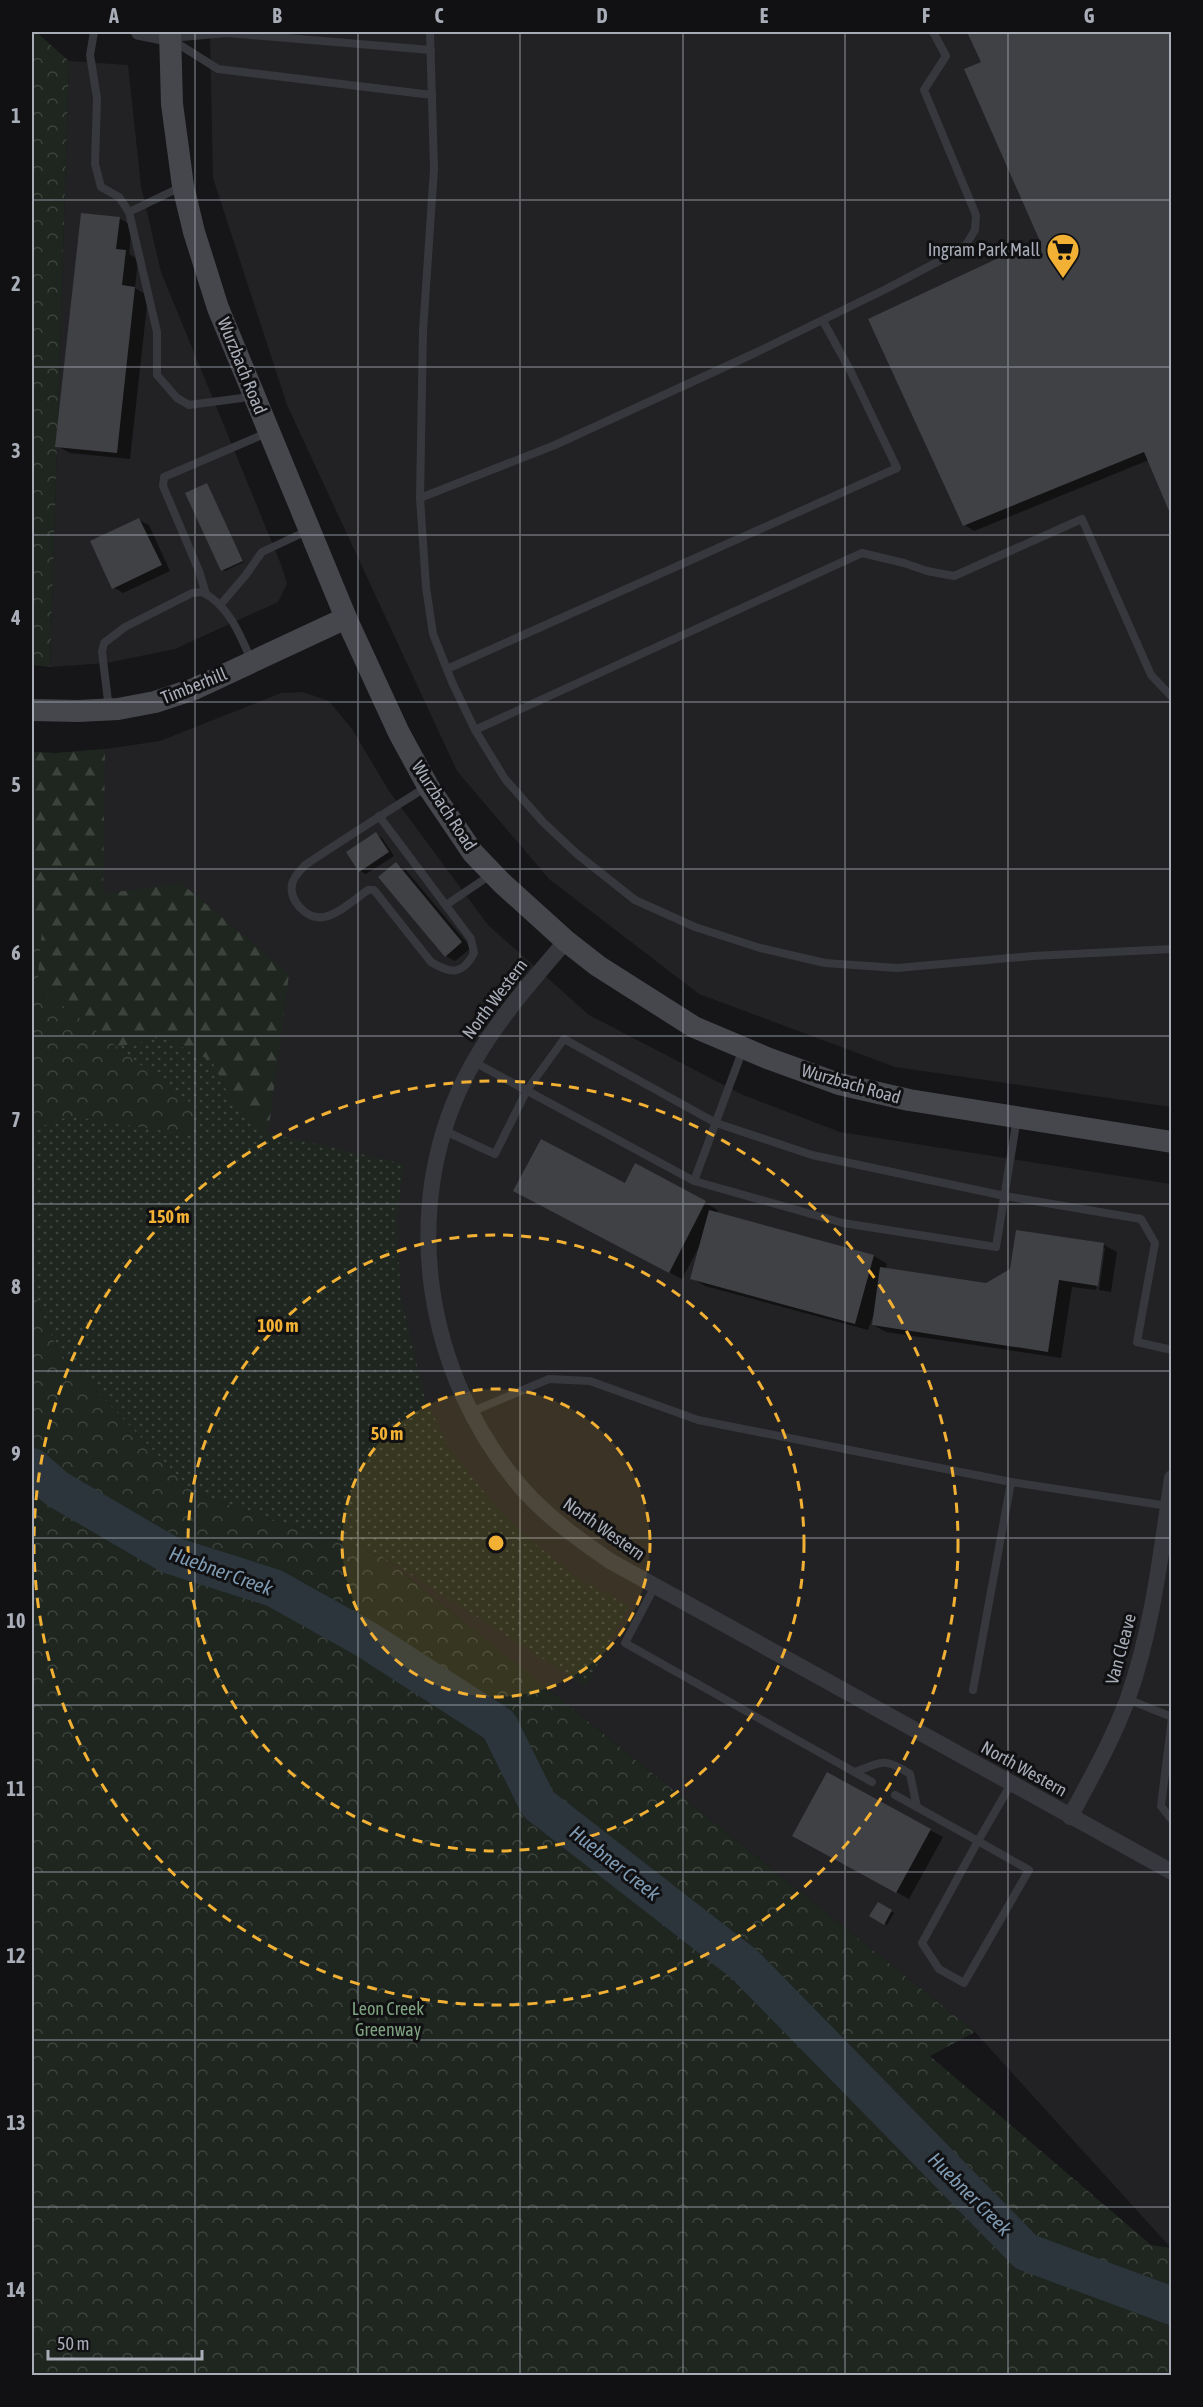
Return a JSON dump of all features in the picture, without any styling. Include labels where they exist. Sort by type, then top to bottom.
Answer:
[{"type":"main road","name":"Wurzbach Road","points":[[169,35],[172,104],[183,186],[194,232],[218,308],[346,618],[399,733],[428,786],[473,853],[566,941],[598,966],[694,1027],[744,1048],[840,1084],[909,1100],[1172,1142]]},
{"type":"main road","name":"Timberhill","points":[[32,710],[110,709],[155,702],[194,689],[346,618]]},
{"type":"street","points":[[139,32],[169,35]]},
{"type":"street","name":"North Western","points":[[566,941],[504,1015],[463,1082],[445,1131],[431,1195],[428,1234],[435,1312],[445,1350],[471,1413],[496,1455],[520,1486],[548,1514],[594,1551],[1172,1872]]},
{"type":"street","name":"Van Cleave","points":[[1070,1817],[1105,1752],[1127,1699],[1144,1644],[1166,1551],[1172,1479]]},
{"type":"lane","points":[[94,32],[90,55],[97,98],[95,164],[101,187],[119,197],[129,212],[158,332],[157,375],[177,398],[189,405],[242,398]]},
{"type":"lane","points":[[430,32],[434,169],[423,331],[420,498],[426,587],[433,634],[447,669],[475,730],[505,779],[543,822],[593,868],[644,904],[695,927],[760,948],[825,963],[897,968],[1033,956],[1172,949]]},
{"type":"lane","points":[[420,498],[555,445],[823,321],[964,248],[975,230],[976,215],[924,90],[946,56],[933,32]]},
{"type":"lane","points":[[169,35],[227,33],[431,50]]},
{"type":"lane","points":[[169,35],[218,69],[432,95]]},
{"type":"lane","points":[[129,212],[183,186]]},
{"type":"lane","points":[[447,669],[897,468],[850,370],[823,321]]},
{"type":"lane","points":[[206,594],[199,571],[164,486],[164,477],[270,432]]},
{"type":"lane","points":[[475,730],[862,553],[954,576],[1082,519],[1151,675],[1172,697]]},
{"type":"lane","points":[[221,604],[262,552],[310,530]]},
{"type":"lane","points":[[110,709],[102,652],[104,643],[125,627],[192,593],[202,592],[221,604],[238,630],[252,662]]},
{"type":"lane","points":[[379,816],[471,939],[474,953],[467,965],[457,970],[443,970],[431,962],[374,890],[368,890],[334,913],[321,918],[305,913],[294,901],[291,886],[296,875],[305,865],[379,816],[428,786]]},
{"type":"lane","points":[[446,905],[493,873]]},
{"type":"lane","points":[[445,1131],[495,1154],[526,1090],[564,1040],[716,1123],[812,1155],[1005,1196],[1141,1219],[1155,1243],[1137,1342],[1172,1350]]},
{"type":"lane","points":[[694,1181],[744,1048]]},
{"type":"lane","points":[[474,1062],[694,1181],[843,1222],[996,1247],[1017,1117]]},
{"type":"lane","points":[[471,1413],[549,1379],[590,1381],[698,1420],[1011,1482],[1168,1506]]},
{"type":"lane","points":[[973,1690],[1011,1482]]},
{"type":"lane","points":[[655,1586],[625,1643],[873,1782]]},
{"type":"lane","points":[[1127,1699],[1172,1717],[1161,1806],[1172,1820]]},
{"type":"lane","points":[[855,1772],[883,1762],[898,1766],[910,1774],[917,1807]]},
{"type":"lane","points":[[895,1795],[978,1841],[1029,1870],[964,1983],[939,1969],[922,1943],[978,1841],[1011,1784]]},
{"type":"shaded area","points":[[210,32],[1171,32],[1171,1107],[895,1067],[699,994],[549,879],[457,771],[287,405],[213,178]]},
{"type":"shaded area","points":[[69,61],[128,65],[141,186],[161,272],[287,584],[278,602],[175,649],[107,663],[50,667]]},
{"type":"shaded area","points":[[303,692],[329,701],[352,729],[389,791],[488,925],[589,1015],[743,1095],[840,1132],[1171,1184],[1171,2248],[975,2032],[383,1557],[32,1288],[196,1107],[37,986],[32,752],[56,753],[105,749],[160,741],[281,693]]},
{"type":"green space","points":[[32,32],[36,32],[69,61],[50,667],[32,665]]},
{"type":"green space","points":[[105,749],[103,894],[181,883],[289,974],[268,1133],[234,1106],[212,1061],[161,1037],[117,1047],[32,1111],[32,752],[56,753]]},
{"type":"green space","points":[[32,929],[42,930],[37,986],[196,1107],[190,1135],[70,1116],[32,1130]]},
{"type":"green space","points":[[161,1037],[212,1061],[234,1106],[268,1133],[404,1164],[396,1220],[401,1298],[424,1395],[448,1447],[491,1501],[524,1535],[577,1578],[629,1606],[586,1686],[383,1557],[194,1493],[58,1351],[32,1288],[32,1111],[117,1047]]},
{"type":"green space","name":"Leon Creek Greenway","points":[[32,1288],[58,1351],[194,1493],[383,1557],[975,2032],[930,2056],[1151,2245],[1171,2248],[1171,2375],[32,2375]]},
{"type":"building","name":"Ingram Park Mall","points":[[967,32],[1172,32],[1172,518],[1144,452],[963,526],[868,319],[1039,239],[964,69],[981,62]]},
{"type":"building","points":[[81,213],[120,217],[116,249],[126,250],[122,285],[135,287],[117,453],[55,447]]},
{"type":"building","points":[[207,483],[243,561],[221,571],[185,493]]},
{"type":"building","points":[[139,518],[162,565],[112,589],[90,541]]},
{"type":"building","points":[[376,832],[389,852],[359,872],[346,852]]},
{"type":"building","points":[[396,862],[462,942],[445,957],[378,877]]},
{"type":"building","points":[[541,1139],[625,1183],[635,1163],[706,1201],[669,1273],[513,1191]]},
{"type":"building","points":[[709,1210],[874,1255],[855,1324],[690,1279]]},
{"type":"building","points":[[1016,1230],[1104,1243],[1098,1286],[1059,1280],[1048,1352],[872,1325],[880,1267],[986,1283],[1010,1269]]},
{"type":"building","points":[[827,1772],[931,1829],[896,1893],[792,1836]]},
{"type":"building","points":[[878,1902],[892,1910],[884,1925],[869,1916]]},
{"type":"waterway","name":"Huebner Creek","points":[[32,1467],[57,1489],[170,1555],[274,1588],[367,1640],[499,1725],[538,1804],[744,1964],[1026,2252],[1172,2306]]},
{"type":"place","name":"Ingram Park Mall","points":[[1063,279]]}]
